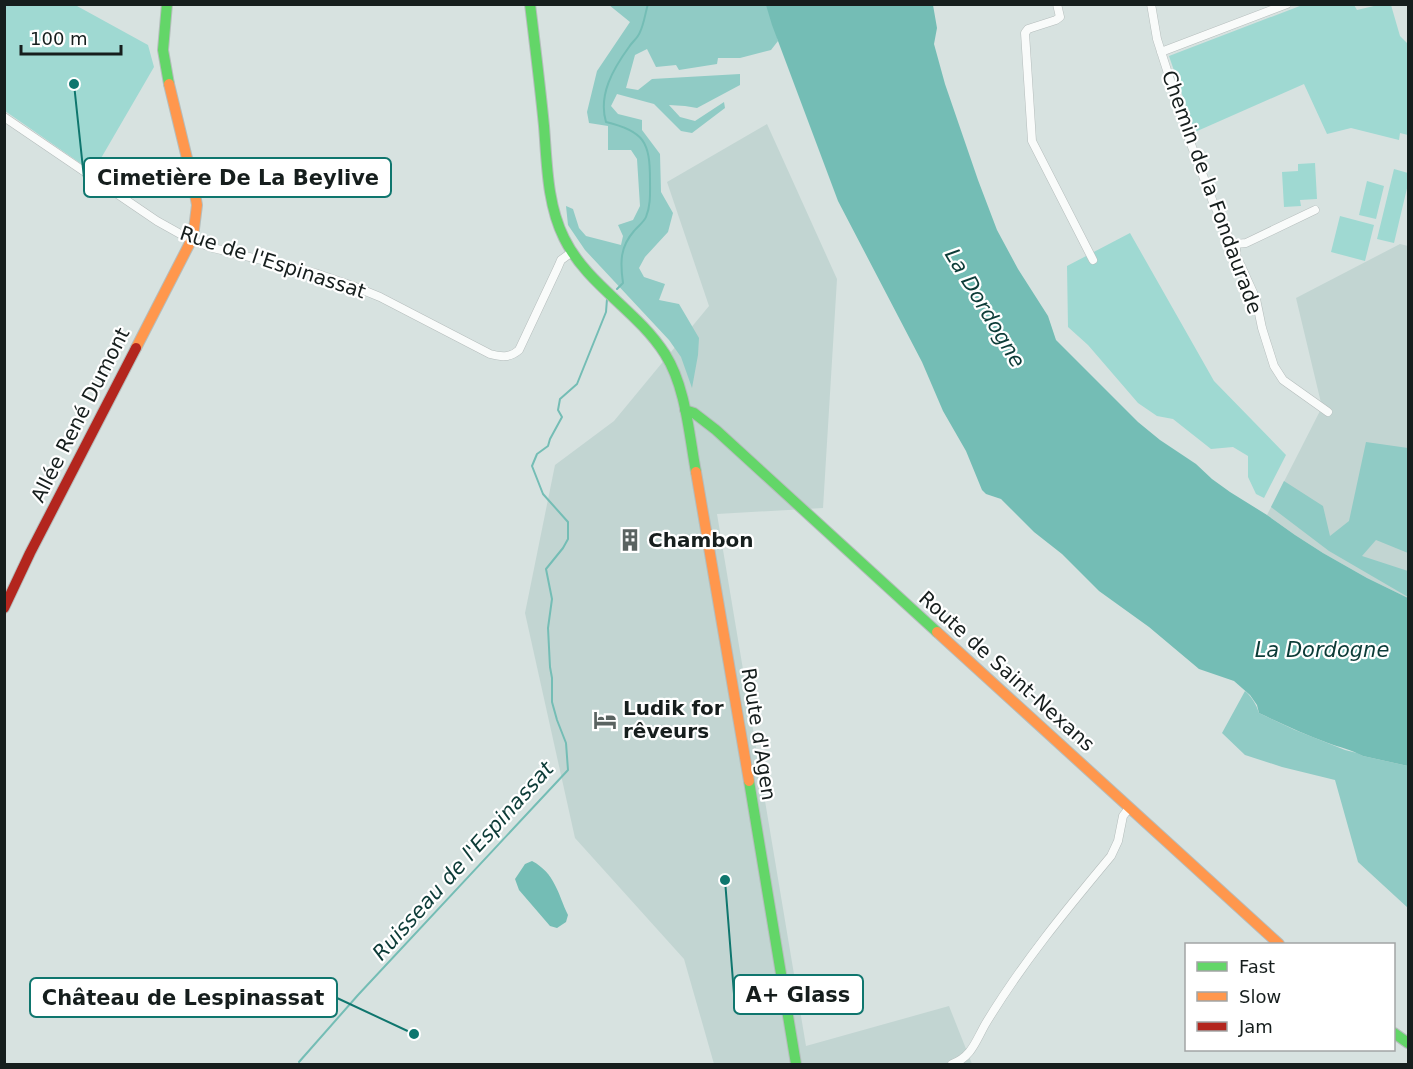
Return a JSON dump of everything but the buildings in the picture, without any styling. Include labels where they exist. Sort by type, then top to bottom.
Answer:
[{"type":"main road","name":"Allée René Dumont","points":[[4,608],[35,543],[191,240],[197,205],[163,50],[166,4]]},
{"type":"main road","name":"Route d'Agen","points":[[530,4],[550,188],[563,237],[572,252],[601,285],[653,338],[664,353],[679,386],[724,635],[796,1065]]},
{"type":"main road","name":"Route de Saint-Nexans","points":[[685,413],[706,424],[1277,943]]},
{"type":"main road","points":[[690,440],[693,431],[706,424]]},
{"type":"main road","points":[[1395,1034],[1408,1043]]},
{"type":"street","points":[[1058,4],[1060,17],[1028,29],[1025,33],[1032,141],[1093,260]]},
{"type":"street","name":"Chemin de la Fondaurade","points":[[1151,4],[1157,39],[1190,139],[1213,202],[1230,240],[1236,244],[1236,255],[1256,299],[1274,366],[1283,380],[1328,412]]},
{"type":"street","points":[[1161,52],[1287,4]]},
{"type":"street","name":"Rue de l'Espinassat","points":[[4,117],[157,222],[191,240],[213,248],[315,273],[353,286],[381,297],[490,354],[502,357],[513,355],[519,350],[561,260],[572,252]]},
{"type":"street","points":[[1236,244],[1246,243],[1315,210]]},
{"type":"street","points":[[952,1065],[963,1060],[971,1050],[1003,996],[1043,939],[1111,856],[1118,841],[1124,816],[1129,808]]},
{"type":"shaded area","points":[[1305,4],[1354,5],[1357,10],[1378,5],[1391,5],[1400,36],[1408,44],[1408,135],[1400,133],[1399,140],[1351,128],[1327,134],[1304,84],[1195,132],[1169,56]]},
{"type":"shaded area","points":[[4,5],[77,5],[148,45],[154,67],[93,172],[5,111]]},
{"type":"shaded area","points":[[609,5],[769,5],[778,41],[771,50],[740,58],[718,58],[717,64],[679,70],[676,65],[656,67],[647,49],[635,55],[626,88],[638,90],[652,79],[740,74],[740,85],[697,108],[669,105],[680,117],[695,121],[724,102],[725,108],[692,133],[681,131],[654,104],[617,94],[611,106],[618,114],[642,120],[642,130],[660,154],[661,192],[673,213],[668,232],[645,257],[639,268],[644,277],[665,284],[659,300],[679,304],[699,338],[692,388],[681,357],[669,340],[585,250],[568,225],[566,206],[573,209],[579,228],[586,236],[621,245],[623,236],[618,225],[633,220],[640,206],[637,159],[631,150],[608,150],[608,126],[589,123],[587,112],[597,71],[630,22]]},
{"type":"shaded area","points":[[767,124],[837,279],[823,508],[717,514],[806,1046],[949,1006],[972,1064],[714,1064],[684,959],[575,838],[525,613],[555,465],[614,421],[709,306],[667,182]]},
{"type":"shaded area","points":[[1315,163],[1317,199],[1300,200],[1301,206],[1284,207],[1282,172],[1298,171],[1298,164]]},
{"type":"shaded area","points":[[1394,169],[1408,173],[1408,184],[1394,243],[1377,239]]},
{"type":"shaded area","points":[[1367,181],[1384,186],[1376,219],[1359,215]]},
{"type":"shaded area","points":[[1340,216],[1374,225],[1365,261],[1331,252]]},
{"type":"shaded area","points":[[1130,233],[1214,381],[1286,455],[1264,498],[1256,494],[1248,477],[1248,456],[1233,447],[1211,449],[1173,419],[1157,416],[1138,403],[1088,345],[1068,327],[1067,266]]},
{"type":"shaded area","points":[[1400,244],[1408,246],[1408,598],[1323,553],[1267,515],[1322,407],[1296,298]]},
{"type":"shaded area","points":[[1366,442],[1408,448],[1408,553],[1376,540],[1362,556],[1408,571],[1408,597],[1329,551],[1271,507],[1284,481],[1323,506],[1330,536],[1349,521]]},
{"type":"shaded area","points":[[1245,691],[1254,701],[1259,713],[1295,730],[1363,756],[1408,766],[1408,908],[1358,862],[1335,780],[1245,755],[1222,733]]},
{"type":"water","name":"La Dordogne","points":[[766,5],[933,5],[937,28],[934,44],[945,84],[978,180],[997,230],[1018,269],[1048,316],[1056,340],[1138,422],[1196,464],[1212,479],[1323,553],[1408,598],[1408,766],[1363,756],[1259,713],[1250,695],[1234,681],[1199,669],[1149,627],[1099,591],[1001,499],[986,494],[982,490],[966,451],[943,411],[922,362],[838,201]]},
{"type":"water","points":[[532,861],[551,878],[568,915],[566,922],[557,928],[550,926],[519,890],[515,879],[525,864]]},
{"type":"waterway","name":"Ruisseau de l'Espinassat","points":[[617,289],[623,283],[621,262],[626,243],[644,221],[648,212],[650,167],[646,147],[637,134],[606,122],[604,102],[608,83],[613,73],[643,26],[648,4]]},
{"type":"waterway","name":"Ruisseau de l'Espinassat","points":[[299,1062],[358,995],[568,770],[566,743],[552,702],[548,628],[552,599],[546,569],[568,539],[568,522],[543,494],[532,466],[537,454],[548,446],[562,417],[558,410],[560,399],[577,384],[606,312],[607,299]]},
{"type":"traffic: fast","points":[[167,4],[163,50],[169,84]]},
{"type":"traffic: fast","points":[[530,4],[549,183],[558,225],[574,255],[586,270],[641,324],[665,354],[678,381],[682,396],[696,472]]},
{"type":"traffic: fast","points":[[685,410],[694,413],[716,430],[937,632]]},
{"type":"traffic: fast","points":[[749,781],[796,1064]]},
{"type":"traffic: fast","points":[[1395,1034],[1408,1043]]},
{"type":"traffic: slow","points":[[136,348],[193,237],[197,205],[169,84]]},
{"type":"traffic: slow","points":[[696,472],[749,781]]},
{"type":"traffic: slow","points":[[937,632],[1278,943]]},
{"type":"traffic: jam","points":[[4,608],[136,348]]},
{"type":"place","name":"Cimetière De La Beylive","points":[[74,84]]},
{"type":"place","name":"Chambon","points":[[630,540]]},
{"type":"place","name":"Ludik for rêveurs","points":[[605,720]]},
{"type":"place","name":"A+ Glass","points":[[725,880]]},
{"type":"place","name":"Château de Lespinassat","points":[[414,1034]]}]
